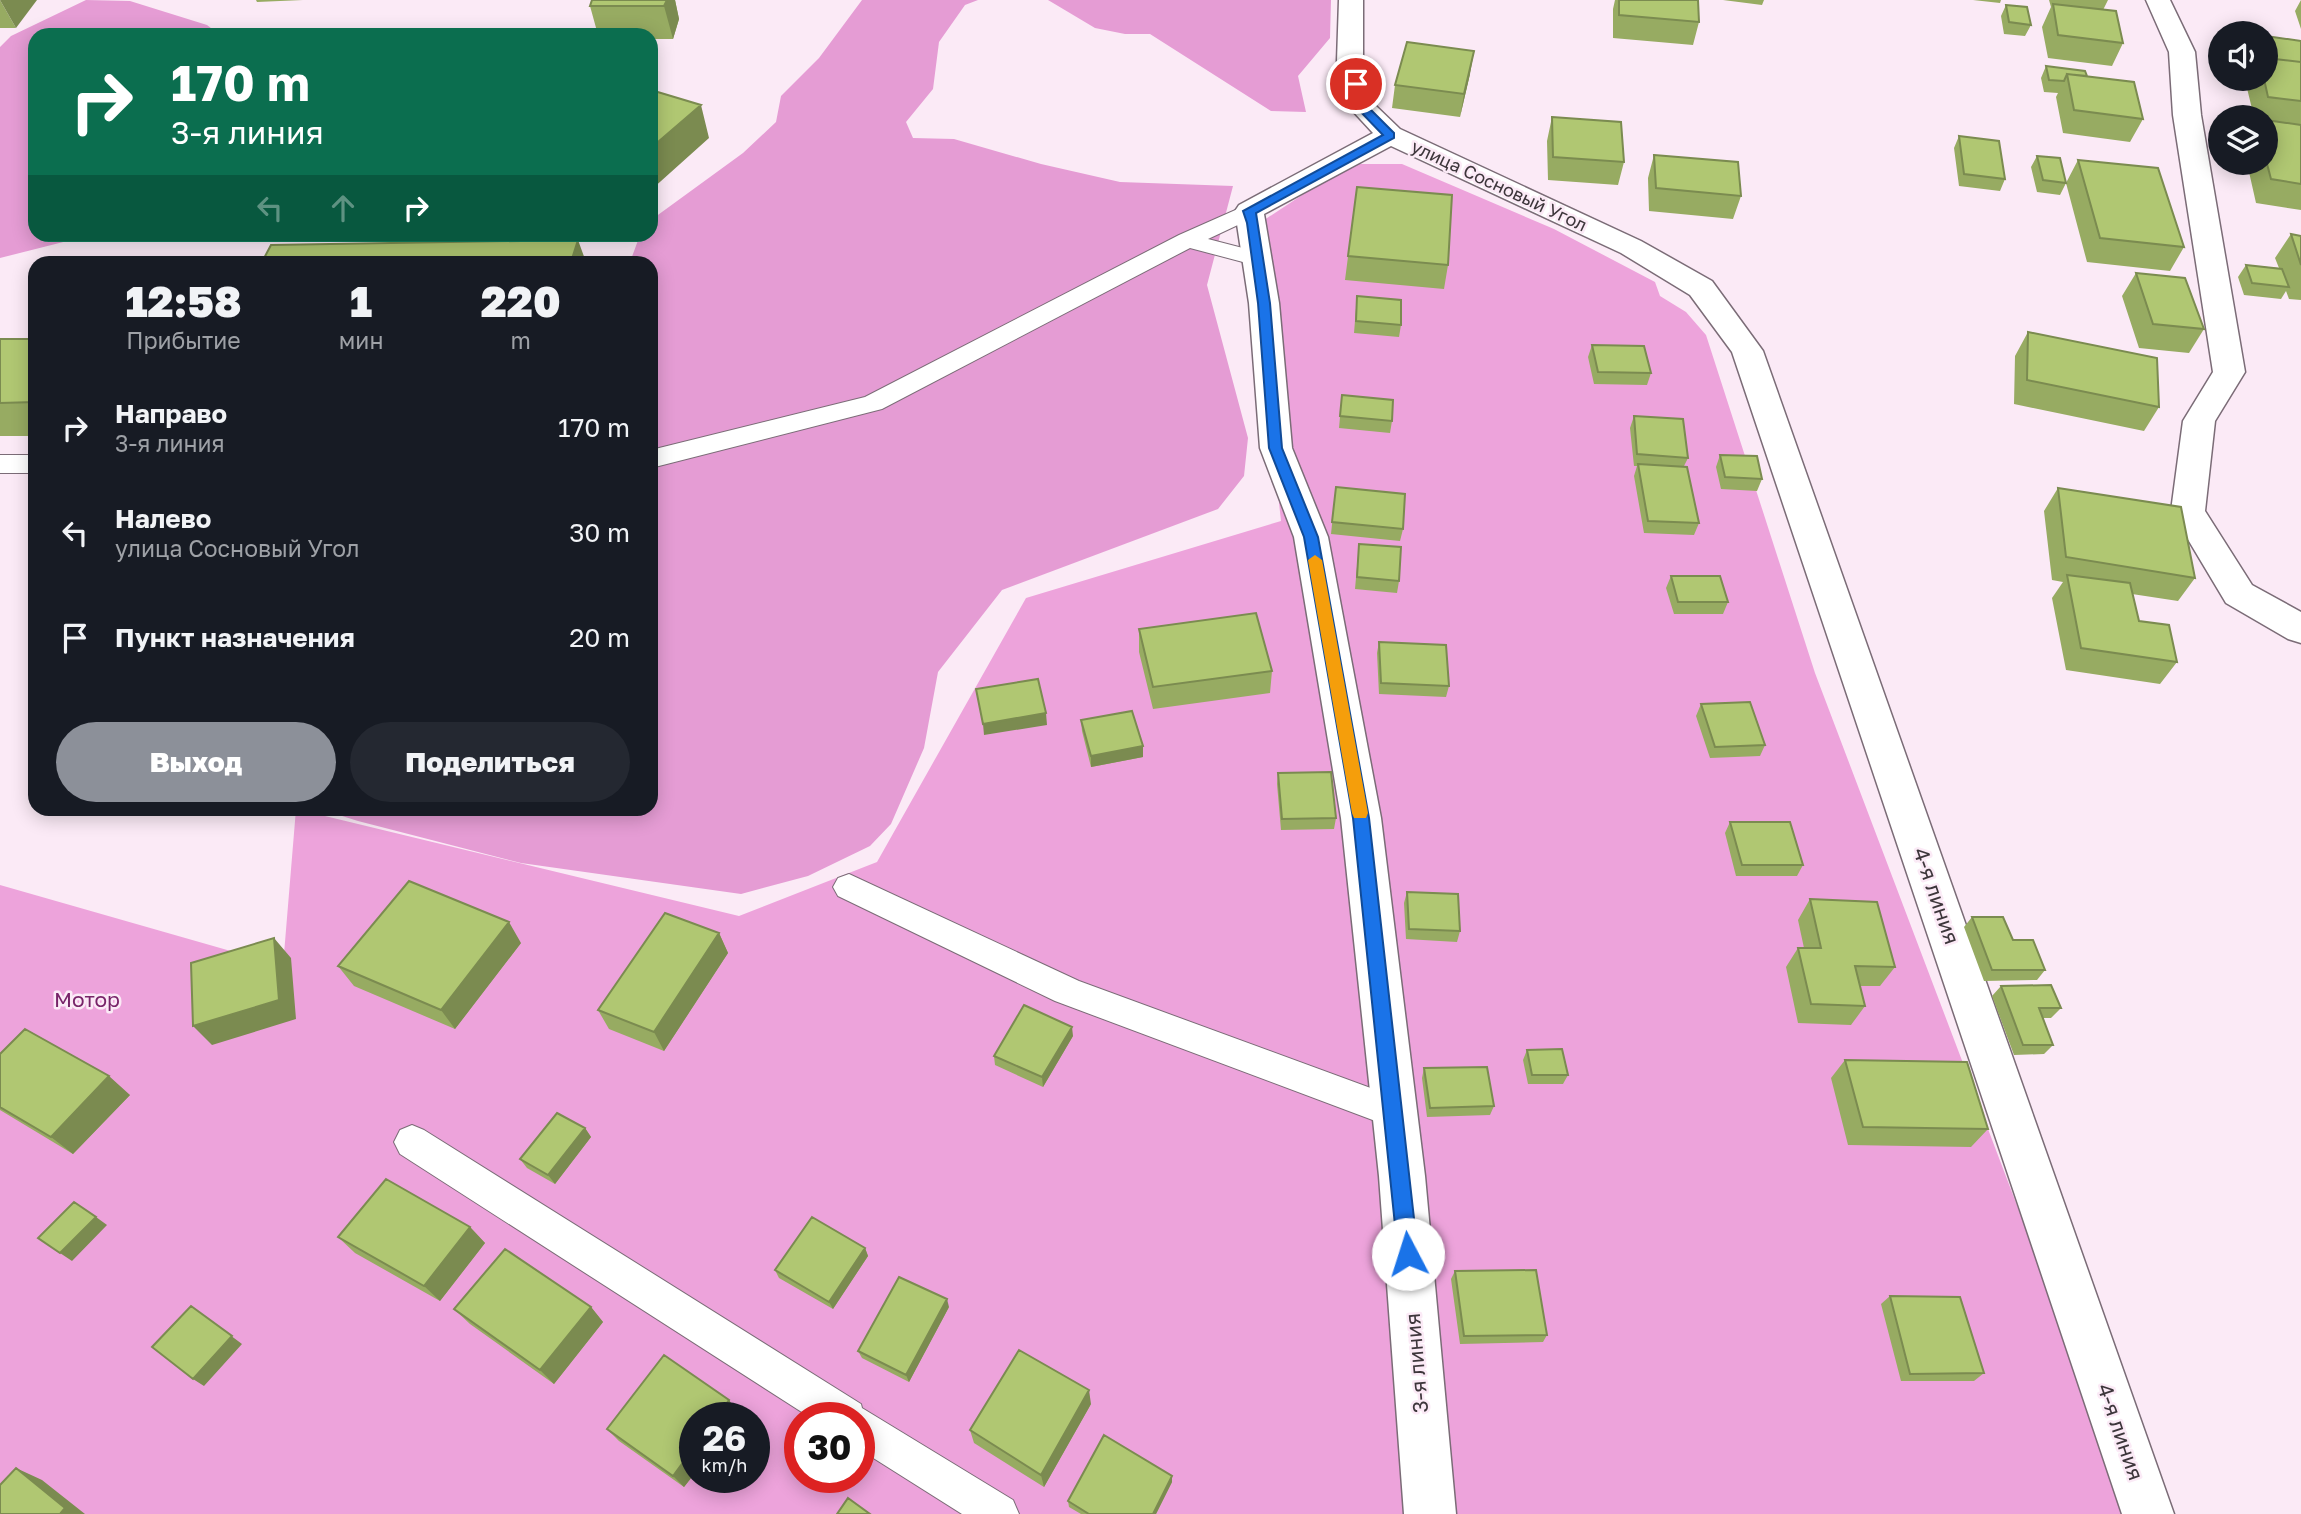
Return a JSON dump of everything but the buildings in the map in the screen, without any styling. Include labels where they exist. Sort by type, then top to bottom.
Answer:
[{"type":"street","name":"улица Сосновый Угол","points":[[1351,0],[1350,61],[1362,107],[1390,135],[1620,241],[1701,288]]},
{"type":"street","points":[[2158,0],[2182,52],[2187,115],[2229,372],[2199,421],[2188,510],[2238,594],[2301,629]]},
{"type":"street","points":[[1249,211],[1390,135]]},
{"type":"street","name":"3-я линия","points":[[1249,211],[1258,259],[1276,448],[1311,537],[1361,818],[1394,1112],[1430,1514]]},
{"type":"street","name":"4-я линия","points":[[1701,288],[1747,351],[2148,1514]]},
{"type":"lane","points":[[658,457],[873,403],[1187,240],[1249,211]]},
{"type":"lane","points":[[1187,240],[1258,259]]},
{"type":"lane","points":[[0,464],[28,464]]},
{"type":"lane","points":[[849,887],[1067,991],[1394,1112]]},
{"type":"lane","points":[[412,1142],[822,1402]]},
{"type":"lane","points":[[875,1436],[999,1514]]},
{"type":"green space","name":"Мотор","points":[[1349,164],[1402,164],[1554,229],[1655,282],[1660,296],[1686,312],[1706,335],[1815,673],[2134,1514],[0,1514],[0,885],[283,966],[295,816],[325,816],[739,916],[877,862],[1026,598],[1281,521],[1249,230]]},
{"type":"shaded area","points":[[86,0],[130,1],[211,28],[28,28],[28,242],[63,242],[0,258],[0,47],[11,36]]},
{"type":"shaded area","points":[[862,0],[978,0],[965,5],[939,42],[933,89],[906,122],[913,138],[954,139],[1041,164],[1120,182],[1233,186],[1207,285],[1248,438],[1244,476],[1218,509],[1002,590],[938,672],[924,748],[891,824],[870,846],[808,876],[741,894],[521,863],[342,816],[658,816],[658,256],[632,256],[637,242],[658,242],[658,215],[743,153],[776,122],[781,96],[819,58]]},
{"type":"shaded area","points":[[1048,0],[1331,0],[1330,38],[1298,76],[1306,112],[1271,111],[1150,34],[1125,34],[1095,28]]},
{"type":"slow traffic","points":[[1315,560],[1360,813]]},
{"type":"route","points":[[1356,84],[1362,107],[1390,135],[1249,211],[1264,303],[1276,448],[1311,537],[1361,818],[1408,1254]]}]
